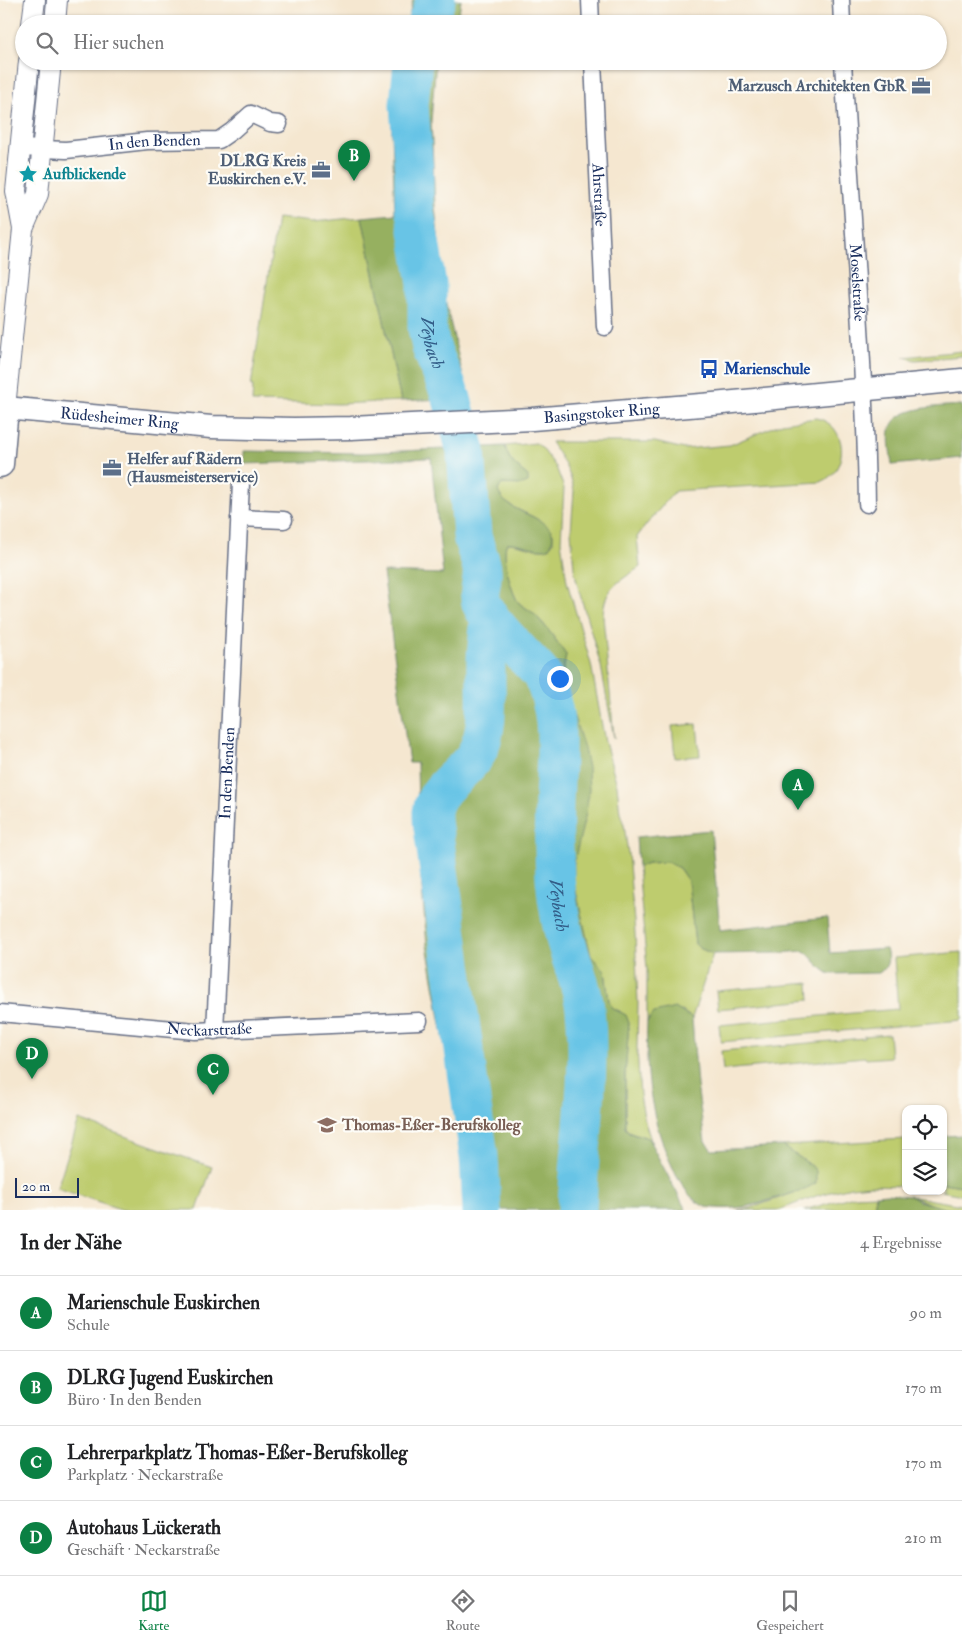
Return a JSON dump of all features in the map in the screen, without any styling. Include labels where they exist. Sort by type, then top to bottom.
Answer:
[{"type":"main road","name":"Basingstoker Ring","points":[[240,428],[294,429],[429,425],[713,404],[962,380]]},
{"type":"main road","name":"Rüdesheimer Ring","points":[[2,408],[167,424],[240,428]]},
{"type":"main road","points":[[0,464],[2,408]]},
{"type":"street","points":[[33,15],[35,0]]},
{"type":"street","points":[[56,15],[57,0]]},
{"type":"street","points":[[590,0],[591,15]]},
{"type":"street","points":[[841,0],[842,15]]},
{"type":"street","points":[[23,229],[16,191],[28,70]]},
{"type":"street","points":[[2,408],[23,229],[38,194],[50,70]]},
{"type":"street","name":"Ahrstraße","points":[[593,70],[605,327]]},
{"type":"street","name":"Moselstraße","points":[[844,70],[849,170],[864,389],[867,504]]},
{"type":"street","name":"In den Benden","points":[[20,148],[66,150],[147,141],[219,140],[251,114],[270,123],[280,124]]},
{"type":"street","name":"In den Benden","points":[[214,1031],[241,483]]},
{"type":"street","points":[[239,518],[284,520]]},
{"type":"street","name":"Neckarstraße","points":[[0,1013],[172,1030],[214,1031],[419,1021]]},
{"type":"green space","points":[[413,0],[461,0],[457,15],[409,15]]},
{"type":"green space","points":[[394,70],[435,70],[431,121],[435,207],[445,299],[468,398],[401,401],[362,217],[395,214],[391,105]]},
{"type":"green space","points":[[362,217],[401,401],[339,404],[252,402],[253,386],[251,386],[277,218],[313,222]]},
{"type":"green space","points":[[962,351],[962,356],[915,360],[904,357]]},
{"type":"green space","points":[[962,405],[962,458],[892,465],[889,436],[891,427],[896,420],[903,415],[922,408]]},
{"type":"green space","points":[[816,418],[827,422],[834,429],[839,438],[841,448],[841,458],[837,468],[821,482],[675,491],[637,537],[640,567],[614,586],[606,598],[604,606],[603,616],[614,738],[601,666],[574,569],[571,531],[573,484],[565,465],[551,442],[655,442],[684,449],[730,445],[782,423]]},
{"type":"green space","points":[[536,443],[556,467],[564,488],[561,541],[567,582],[591,664],[605,742],[617,785],[620,813],[624,825],[635,933],[638,1004],[637,1048],[640,1095],[645,1122],[652,1143],[625,1128],[625,1075],[629,1023],[620,1011],[611,1008],[605,971],[591,956],[574,883],[573,714],[566,699],[563,685],[566,655],[532,612],[519,603],[513,591],[506,564],[505,548],[507,543],[544,549],[549,548],[553,542],[553,533],[535,518],[508,504],[498,491],[501,484],[511,484],[528,476],[511,460],[505,446]]},
{"type":"green space","points":[[505,446],[511,460],[528,476],[528,483],[522,485],[502,484],[498,490],[503,499],[511,506],[543,523],[550,529],[553,537],[549,548],[544,549],[507,543],[505,548],[506,564],[513,591],[519,603],[532,612],[566,655],[562,678],[563,691],[584,748],[588,768],[589,790],[586,813],[573,866],[574,883],[591,956],[605,971],[609,1001],[612,1008],[626,1015],[629,1023],[625,1075],[625,1128],[629,1132],[648,1138],[686,1210],[469,1210],[466,1166],[427,945],[419,855],[417,763],[409,763],[383,572],[443,574],[431,458],[244,464],[244,451],[361,453]]},
{"type":"green space","points":[[697,724],[700,756],[675,758],[672,726]]},
{"type":"green space","points":[[711,830],[720,930],[827,918],[830,953],[886,949],[888,960],[885,968],[879,973],[830,974],[804,951],[713,954],[699,948],[695,944],[688,881],[679,868],[667,862],[648,863],[638,867],[636,837]]},
{"type":"green space","points":[[667,862],[679,868],[688,881],[695,944],[699,948],[713,954],[692,1018],[682,1011],[649,1018],[647,1022],[647,969],[638,867],[648,863]]},
{"type":"green space","points":[[962,952],[962,1020],[721,1042],[719,1025],[898,1009],[894,958]]},
{"type":"green space","points":[[809,983],[810,1000],[718,1009],[716,991]]},
{"type":"green space","points":[[675,1008],[692,1018],[697,1085],[705,1142],[712,1150],[783,1146],[812,1166],[816,1171],[816,1183],[793,1193],[738,1208],[706,1207],[688,1193],[667,1156],[655,1119],[647,1061],[647,1022],[654,1013]]},
{"type":"green space","points":[[889,1034],[891,1057],[866,1059],[865,1057],[723,1070],[721,1051]]},
{"type":"green space","points":[[79,1120],[212,1167],[197,1210],[123,1210],[57,1188]]},
{"type":"green space","points":[[962,1135],[962,1186],[947,1184],[947,1136]]},
{"type":"green space","points":[[902,1139],[902,1186],[870,1185],[851,1187],[819,1195],[779,1210],[738,1210],[751,1208],[799,1191],[812,1166],[783,1146]]},
{"type":"green space","points":[[947,1184],[962,1186],[962,1195],[947,1192]]},
{"type":"green space","points":[[876,1195],[874,1210],[804,1210],[854,1196]]},
{"type":"green space","points":[[876,1195],[909,1196],[919,1201],[951,1210],[874,1210]]},
{"type":"green space","points":[[909,1196],[962,1205],[962,1210],[942,1208]]},
{"type":"waterway","name":"Veybach","points":[[430,15],[436,0]]},
{"type":"waterway","name":"Veybach","points":[[412,70],[409,105],[414,172],[414,206],[427,284],[427,328],[431,347],[452,399],[466,451],[472,535],[482,569],[480,599],[492,621],[541,674],[548,689],[555,721],[554,831],[556,887],[560,918],[583,996],[587,1034],[586,1085],[577,1210]]},
{"type":"waterway","name":"Veybach","points":[[482,1210],[479,1157],[432,812],[438,795],[471,761],[481,744],[486,710],[486,657],[490,617]]},
{"type":"waterway","name":"Veybach","points":[[577,1198],[583,1210]]},
{"type":"place","name":"Marzusch Architekten GbR","points":[[921,86]]},
{"type":"place","name":"DLRG Kreis Euskirchen e.V.","points":[[321,170]]},
{"type":"place","name":"Aufblickende","points":[[28,174]]},
{"type":"place","name":"DLRG Jugend Euskirchen","points":[[354,181]]},
{"type":"place","name":"Marienschule","points":[[709,369]]},
{"type":"place","name":"Helfer auf Rädern (Hausmeisterservice)","points":[[112,468]]},
{"type":"place","name":"Marienschule Euskirchen","points":[[798,810]]},
{"type":"place","name":"Autohaus Lückerath","points":[[32,1079]]},
{"type":"place","name":"Lehrerparkplatz Thomas-Eßer-Berufskolleg","points":[[213,1095]]},
{"type":"place","name":"Thomas-Eßer-Berufskolleg","points":[[327,1125]]}]
